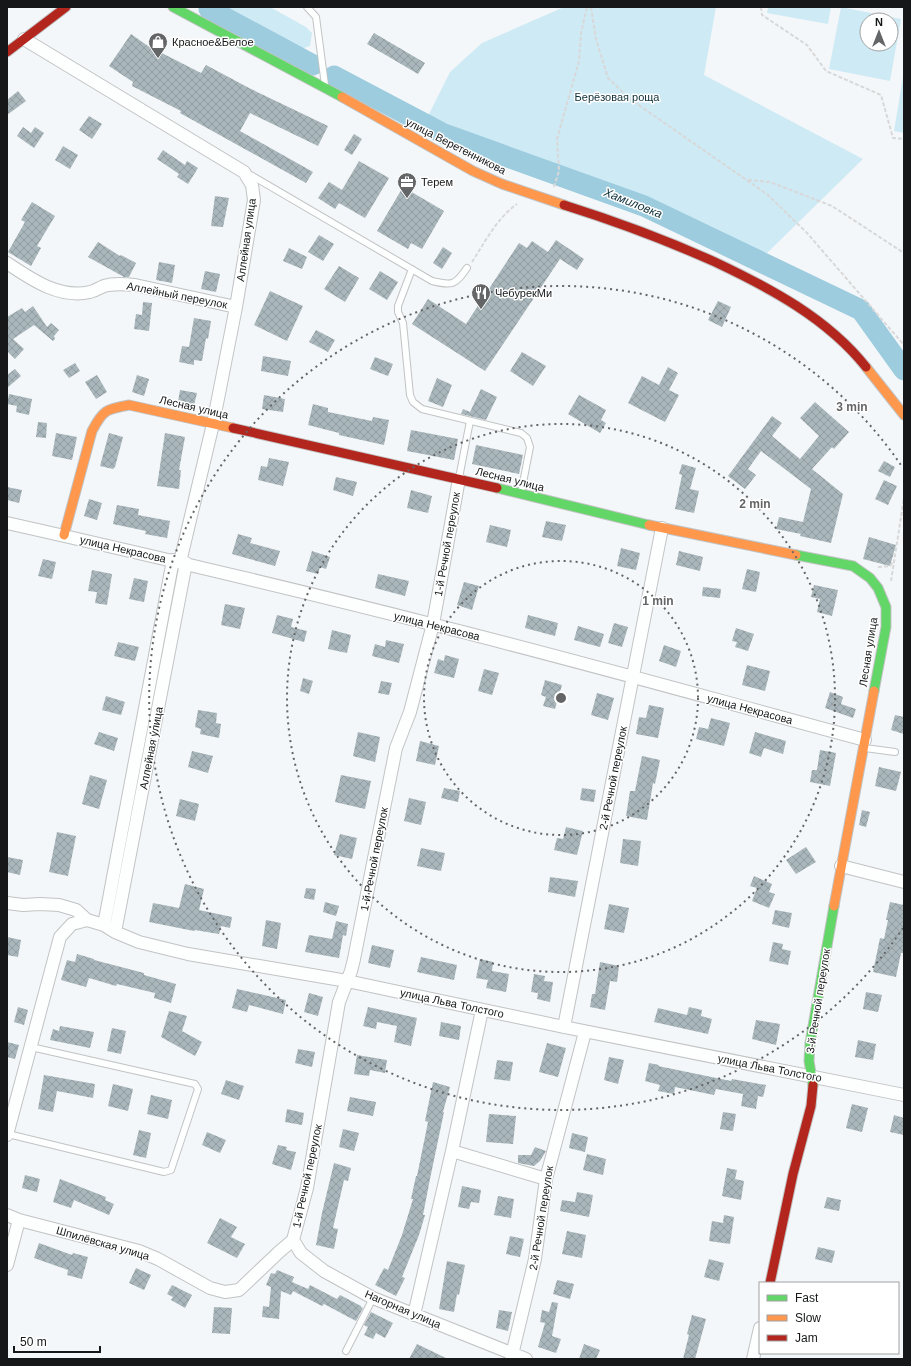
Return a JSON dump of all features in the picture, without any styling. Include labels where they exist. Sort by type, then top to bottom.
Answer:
[{"type":"street","points":[[7,52],[66,7]]},
{"type":"street","name":"улица Веретенникова","points":[[174,7],[326,88],[473,171],[502,184],[550,201],[606,218],[684,248],[734,271],[780,295],[819,321],[854,352],[904,415]]},
{"type":"street","points":[[24,39],[244,172]]},
{"type":"street","name":"Аллейная улица","points":[[104,925],[180,562],[214,424],[236,307],[254,200],[252,185],[244,172]]},
{"type":"street","name":"Аллейный переулок","points":[[7,264],[35,282],[66,294],[91,292],[105,286],[119,284],[135,285],[236,307]]},
{"type":"street","name":"Лесная улица","points":[[64,535],[92,431],[100,416],[112,408],[129,405],[662,528],[835,559],[866,572],[878,588],[886,608],[886,626],[864,744]]},
{"type":"street","name":"1-й Речной переулок","points":[[294,1240],[307,1188],[339,1002],[354,959],[396,748],[410,712],[433,624],[459,480]]},
{"type":"street","name":"улица Некрасова","points":[[7,523],[180,562],[433,624],[633,677],[864,744]]},
{"type":"street","name":"2-й Речной переулок","points":[[564,1027],[662,528]]},
{"type":"street","name":"Аллейная улица","points":[[115,932],[180,562]]},
{"type":"street","name":"3-й Речной переулок","points":[[770,1282],[794,1174],[811,1106],[813,1088],[809,1061],[810,1043],[864,744]]},
{"type":"street","points":[[841,866],[904,882]]},
{"type":"street","name":"улица Льва Толстого","points":[[7,903],[23,905],[59,905],[76,910],[87,920],[104,925],[115,932],[139,942],[188,954],[347,981],[585,1032],[904,1095]]},
{"type":"street","points":[[7,1135],[60,937],[72,924],[87,920]]},
{"type":"street","points":[[414,1315],[452,1151],[482,1010]]},
{"type":"street","name":"2-й Речной переулок","points":[[512,1357],[536,1259],[546,1179],[585,1032]]},
{"type":"street","points":[[452,1151],[546,1179]]},
{"type":"street","name":"Шпилёвская улица","points":[[7,1215],[19,1220],[139,1251],[158,1259],[210,1288],[225,1292],[239,1290],[279,1252],[294,1240]]},
{"type":"street","points":[[7,1265],[19,1220]]},
{"type":"street","name":"Нагорная улица","points":[[294,1240],[301,1252],[324,1271],[373,1298],[512,1357],[526,1359]]},
{"type":"street","points":[[753,1359],[759,1332]]},
{"type":"lane","points":[[307,7],[316,17],[326,88]]},
{"type":"lane","points":[[244,172],[432,282],[452,284],[460,278],[468,268]]},
{"type":"lane","points":[[412,269],[398,306],[398,312],[403,323],[410,395],[413,402],[422,409],[521,434],[527,438],[530,447],[520,494]]},
{"type":"lane","points":[[459,480],[470,421]]},
{"type":"lane","points":[[864,744],[895,752]]},
{"type":"lane","points":[[7,1135],[164,1172],[171,1170],[198,1089],[195,1084],[31,1047]]},
{"type":"lane","points":[[346,1351],[373,1298]]},
{"type":"path","points":[[550,201],[559,171],[557,139],[579,61],[581,33],[587,7]]},
{"type":"path","points":[[591,7],[596,39],[608,78],[630,99],[768,195],[807,233],[904,345]]},
{"type":"path","points":[[761,7],[762,15],[807,45],[826,71],[881,95],[893,138],[904,139]]},
{"type":"path","points":[[747,180],[770,182],[832,206],[904,253]]},
{"type":"path","points":[[468,268],[500,220],[509,210],[522,203]]},
{"type":"path","points":[[890,585],[904,498]]},
{"type":"green space","points":[[222,7],[270,7],[306,27],[312,33],[310,46],[301,49]]},
{"type":"green space","name":"Берёзовая роща","points":[[564,7],[716,7],[704,75],[863,159],[762,258],[582,179],[428,116],[450,72],[482,43]]},
{"type":"green space","points":[[768,7],[831,7],[828,24],[767,13]]},
{"type":"green space","points":[[841,7],[866,12],[859,12],[859,52],[895,52],[890,81],[829,69]]},
{"type":"green space","points":[[899,19],[901,19],[899,30]]},
{"type":"green space","points":[[904,71],[904,133],[894,131]]},
{"type":"building","points":[[374,33],[425,63],[418,74],[367,44]]},
{"type":"building","points":[[131,34],[148,46],[201,73],[206,65],[249,88],[328,126],[318,146],[250,113],[240,131],[313,172],[306,183],[180,113],[181,111],[132,86],[133,82],[109,66]]},
{"type":"building","points":[[18,91],[26,101],[7,115],[7,100]]},
{"type":"building","points":[[89,116],[102,124],[92,139],[79,130]]},
{"type":"building","points":[[23,127],[31,133],[35,127],[44,133],[34,148],[17,136]]},
{"type":"building","points":[[354,134],[362,139],[352,155],[344,150]]},
{"type":"building","points":[[63,146],[78,155],[70,169],[55,160]]},
{"type":"building","points":[[163,150],[185,165],[187,161],[198,168],[188,184],[177,177],[179,174],[157,159]]},
{"type":"building","points":[[359,161],[389,178],[365,218],[339,203],[335,209],[318,198],[329,182],[342,190]]},
{"type":"building","points":[[403,187],[444,211],[422,249],[411,243],[408,249],[377,231]]},
{"type":"building","points":[[215,196],[229,198],[223,227],[211,226]]},
{"type":"building","points":[[32,202],[55,216],[37,246],[41,248],[31,266],[8,252],[25,222],[21,220]]},
{"type":"building","points":[[319,235],[334,244],[323,261],[308,252]]},
{"type":"building","points":[[556,240],[584,259],[577,270],[560,259],[485,371],[412,324],[428,299],[466,324],[519,243],[527,248],[532,241],[548,252]]},
{"type":"building","points":[[98,242],[120,256],[121,255],[136,263],[129,277],[124,277],[88,257]]},
{"type":"building","points":[[443,247],[452,253],[442,269],[433,263]]},
{"type":"building","points":[[289,248],[307,257],[302,269],[283,261]]},
{"type":"building","points":[[159,262],[175,265],[172,283],[156,280]]},
{"type":"building","points":[[339,266],[359,278],[345,302],[324,289]]},
{"type":"building","points":[[205,271],[220,274],[216,292],[201,289]]},
{"type":"building","points":[[380,271],[398,282],[387,300],[369,289]]},
{"type":"building","points":[[270,291],[303,306],[287,341],[254,325]]},
{"type":"building","points":[[718,301],[731,307],[722,327],[708,320]]},
{"type":"building","points":[[143,302],[152,303],[149,331],[134,329],[136,314],[142,315]]},
{"type":"building","points":[[33,306],[47,327],[51,323],[59,330],[54,336],[55,339],[53,341],[34,325],[13,339],[24,349],[15,359],[7,351],[7,317],[22,308],[25,312]]},
{"type":"building","points":[[194,318],[211,321],[202,361],[194,360],[194,365],[179,362],[182,346],[189,347]]},
{"type":"building","points":[[316,330],[335,340],[328,352],[309,342]]},
{"type":"building","points":[[522,352],[546,366],[533,386],[510,371]]},
{"type":"building","points":[[263,356],[291,361],[288,376],[261,371]]},
{"type":"building","points":[[375,357],[393,364],[388,376],[370,369]]},
{"type":"building","points":[[75,363],[80,371],[69,378],[63,370]]},
{"type":"building","points":[[668,367],[678,373],[669,390],[679,395],[665,422],[628,403],[642,376],[659,385]]},
{"type":"building","points":[[15,369],[21,376],[7,388],[7,375]]},
{"type":"building","points":[[97,375],[107,392],[96,399],[85,382]]},
{"type":"building","points":[[137,375],[149,379],[144,396],[132,392]]},
{"type":"building","points":[[437,378],[452,385],[443,407],[428,401]]},
{"type":"building","points":[[481,389],[497,397],[486,420],[461,414],[463,409],[470,412]]},
{"type":"building","points":[[180,390],[197,393],[194,405],[178,402]]},
{"type":"building","points":[[9,394],[32,399],[29,415],[16,412],[17,406],[7,404]]},
{"type":"building","points":[[264,395],[285,399],[283,412],[262,409]]},
{"type":"building","points":[[579,395],[606,410],[601,420],[606,423],[600,433],[568,414]]},
{"type":"building","points":[[815,402],[849,432],[834,449],[832,447],[812,469],[843,494],[831,543],[800,536],[801,534],[776,529],[779,517],[803,522],[811,489],[761,451],[748,469],[756,475],[745,489],[728,476],[772,416],[782,423],[772,436],[800,459],[819,436],[800,418]]},
{"type":"building","points":[[313,404],[328,408],[328,412],[372,421],[373,417],[389,420],[384,445],[339,435],[339,433],[308,425]]},
{"type":"building","points":[[38,422],[47,423],[46,438],[36,437]]},
{"type":"building","points":[[411,430],[458,439],[454,460],[407,451]]},
{"type":"building","points":[[56,433],[77,437],[72,460],[52,456]]},
{"type":"building","points":[[109,433],[123,437],[115,467],[113,469],[100,466]]},
{"type":"building","points":[[165,433],[185,437],[179,470],[181,470],[179,489],[157,486]]},
{"type":"building","points":[[476,445],[523,455],[519,474],[472,464]]},
{"type":"building","points":[[269,458],[289,462],[283,486],[258,480],[261,466],[267,467]]},
{"type":"building","points":[[884,461],[895,467],[890,477],[878,471]]},
{"type":"building","points":[[682,464],[696,468],[690,489],[699,491],[694,513],[675,509],[682,475],[679,474]]},
{"type":"building","points":[[336,477],[357,482],[353,496],[333,490]]},
{"type":"building","points":[[884,480],[897,486],[888,505],[875,499]]},
{"type":"building","points":[[7,487],[22,490],[19,503],[7,500]]},
{"type":"building","points":[[411,490],[432,496],[428,513],[407,508]]},
{"type":"building","points":[[89,499],[102,503],[97,520],[84,516]]},
{"type":"building","points":[[117,505],[139,509],[138,515],[170,521],[167,538],[145,534],[146,531],[113,524]]},
{"type":"building","points":[[546,521],[566,525],[562,541],[542,537]]},
{"type":"building","points":[[490,525],[511,530],[507,547],[486,542]]},
{"type":"building","points":[[238,534],[252,538],[250,543],[280,551],[275,566],[232,554]]},
{"type":"building","points":[[869,537],[896,545],[890,566],[863,559]]},
{"type":"building","points":[[621,548],[640,553],[636,570],[617,566]]},
{"type":"building","points":[[312,551],[330,557],[326,569],[320,567],[318,574],[306,571]]},
{"type":"building","points":[[679,551],[703,557],[700,571],[676,565]]},
{"type":"building","points":[[43,559],[56,562],[52,579],[38,576]]},
{"type":"building","points":[[747,569],[760,572],[756,592],[742,589]]},
{"type":"building","points":[[92,570],[112,574],[107,605],[95,603],[97,592],[88,591]]},
{"type":"building","points":[[378,574],[409,581],[405,596],[375,588]]},
{"type":"building","points":[[134,578],[148,581],[144,602],[129,599]]},
{"type":"building","points":[[464,582],[479,586],[472,610],[457,605]]},
{"type":"building","points":[[814,585],[838,590],[832,616],[817,612],[820,599],[811,597]]},
{"type":"building","points":[[703,587],[721,589],[720,598],[702,596]]},
{"type":"building","points":[[225,604],[245,608],[240,629],[221,625]]},
{"type":"building","points":[[277,615],[293,619],[291,627],[307,631],[304,642],[272,633]]},
{"type":"building","points":[[528,615],[558,623],[555,636],[525,628]]},
{"type":"building","points":[[614,623],[628,627],[622,647],[608,643]]},
{"type":"building","points":[[578,626],[604,634],[600,647],[574,640]]},
{"type":"building","points":[[736,628],[754,634],[748,651],[735,647],[737,642],[732,641]]},
{"type":"building","points":[[332,630],[351,635],[347,653],[328,649]]},
{"type":"building","points":[[386,640],[404,644],[399,663],[372,656],[375,644],[385,647]]},
{"type":"building","points":[[118,642],[139,647],[135,661],[114,656]]},
{"type":"building","points":[[664,645],[681,651],[676,667],[659,661]]},
{"type":"building","points":[[445,655],[459,659],[454,678],[434,673],[438,659],[444,661]]},
{"type":"building","points":[[747,665],[770,671],[765,691],[742,685]]},
{"type":"building","points":[[484,669],[499,673],[492,695],[478,691]]},
{"type":"building","points":[[303,678],[313,681],[309,694],[300,691]]},
{"type":"building","points":[[545,680],[562,685],[555,709],[543,706],[546,697],[541,695]]},
{"type":"building","points":[[381,681],[392,683],[389,695],[378,693]]},
{"type":"building","points":[[830,692],[843,697],[841,704],[856,709],[853,718],[825,708]]},
{"type":"building","points":[[597,693],[614,698],[608,720],[591,715]]},
{"type":"building","points":[[106,696],[125,702],[121,715],[102,710]]},
{"type":"building","points":[[649,705],[664,708],[658,738],[636,734],[639,717],[646,718]]},
{"type":"building","points":[[198,710],[217,713],[216,723],[221,724],[219,738],[200,734],[201,729],[195,727]]},
{"type":"building","points":[[895,715],[904,717],[904,734],[891,730]]},
{"type":"building","points":[[711,718],[730,723],[724,746],[696,739],[699,727],[708,729]]},
{"type":"building","points":[[99,732],[118,738],[114,751],[94,744]]},
{"type":"building","points":[[358,732],[380,737],[375,762],[353,756]]},
{"type":"building","points":[[755,732],[786,741],[783,754],[764,748],[761,757],[749,753]]},
{"type":"building","points":[[420,741],[439,746],[435,765],[416,761]]},
{"type":"building","points":[[820,750],[836,753],[830,786],[810,782],[812,770],[817,770]]},
{"type":"building","points":[[192,751],[213,756],[208,773],[188,767]]},
{"type":"building","points":[[642,756],[660,760],[655,784],[653,783],[647,820],[626,816],[630,791],[635,791]]},
{"type":"building","points":[[879,767],[901,772],[896,791],[875,786]]},
{"type":"building","points":[[90,775],[107,780],[99,809],[82,804]]},
{"type":"building","points":[[341,775],[371,781],[365,809],[335,802]]},
{"type":"building","points":[[444,788],[460,791],[458,802],[441,798]]},
{"type":"building","points":[[582,788],[596,790],[594,802],[580,800]]},
{"type":"building","points":[[409,798],[426,802],[421,825],[404,821]]},
{"type":"building","points":[[180,799],[199,804],[195,821],[176,816]]},
{"type":"building","points":[[862,810],[870,812],[866,827],[859,825]]},
{"type":"building","points":[[566,827],[583,831],[577,855],[554,850],[557,838],[563,839]]},
{"type":"building","points":[[57,832],[76,836],[68,876],[49,872]]},
{"type":"building","points":[[340,834],[357,838],[352,859],[334,855]]},
{"type":"building","points":[[623,839],[641,841],[638,866],[620,863]]},
{"type":"building","points":[[806,847],[816,862],[796,874],[786,860]]},
{"type":"building","points":[[421,848],[445,853],[441,871],[417,866]]},
{"type":"building","points":[[7,857],[23,860],[20,875],[7,872]]},
{"type":"building","points":[[754,876],[772,884],[769,892],[775,894],[769,908],[752,901],[757,888],[750,886]]},
{"type":"building","points":[[550,877],[578,881],[575,897],[548,892]]},
{"type":"building","points":[[185,884],[204,889],[199,910],[232,917],[230,928],[221,926],[219,934],[194,931],[149,922],[153,903],[179,908]]},
{"type":"building","points":[[306,888],[316,889],[314,900],[304,898]]},
{"type":"building","points":[[325,902],[339,906],[336,916],[323,912]]},
{"type":"building","points":[[890,902],[904,905],[904,953],[901,953],[896,977],[873,972],[880,938],[884,939]]},
{"type":"building","points":[[609,904],[629,908],[624,933],[604,929]]},
{"type":"building","points":[[775,910],[792,913],[789,928],[772,924]]},
{"type":"building","points":[[266,920],[281,923],[277,949],[262,946]]},
{"type":"building","points":[[336,921],[348,924],[346,936],[343,935],[339,958],[305,952],[309,935],[332,939]]},
{"type":"building","points":[[7,937],[21,940],[18,957],[7,955]]},
{"type":"building","points":[[773,942],[783,944],[782,949],[791,951],[788,965],[769,961]]},
{"type":"building","points":[[372,945],[394,950],[390,968],[368,963]]},
{"type":"building","points":[[77,954],[144,973],[144,975],[176,984],[171,1003],[154,998],[155,993],[117,984],[116,986],[89,978],[86,987],[61,980],[67,960],[75,962]]},
{"type":"building","points":[[421,957],[457,965],[454,980],[417,972]]},
{"type":"building","points":[[480,959],[493,962],[492,971],[509,974],[506,992],[486,988],[488,980],[476,978]]},
{"type":"building","points":[[600,962],[619,966],[617,982],[610,981],[605,1010],[590,1007],[592,994],[595,994]]},
{"type":"building","points":[[534,974],[545,976],[544,981],[553,982],[550,1002],[537,999],[538,993],[531,992]]},
{"type":"building","points":[[237,989],[286,1000],[283,1014],[249,1005],[247,1012],[232,1008]]},
{"type":"building","points":[[866,992],[882,995],[878,1012],[863,1009]]},
{"type":"building","points":[[309,993],[323,997],[318,1016],[304,1012]]},
{"type":"building","points":[[18,1007],[28,1010],[24,1025],[14,1022]]},
{"type":"building","points":[[368,1007],[417,1018],[411,1046],[394,1042],[397,1026],[377,1022],[376,1029],[363,1026]]},
{"type":"building","points":[[689,1007],[702,1010],[701,1016],[712,1019],[708,1034],[654,1022],[658,1008],[687,1015]]},
{"type":"building","points":[[169,1011],[187,1016],[182,1031],[202,1042],[195,1056],[161,1037]]},
{"type":"building","points":[[756,1020],[780,1024],[776,1045],[752,1039]]},
{"type":"building","points":[[441,1022],[461,1026],[459,1040],[439,1036]]},
{"type":"building","points":[[60,1026],[94,1032],[90,1048],[50,1040],[53,1029],[59,1031]]},
{"type":"building","points":[[112,1028],[126,1031],[121,1054],[107,1051]]},
{"type":"building","points":[[858,1040],[876,1044],[873,1060],[855,1057]]},
{"type":"building","points":[[7,1042],[19,1045],[15,1059],[7,1057]]},
{"type":"building","points":[[547,1043],[566,1048],[558,1077],[539,1072]]},
{"type":"building","points":[[298,1049],[315,1052],[312,1067],[295,1063]]},
{"type":"building","points":[[357,1055],[387,1060],[385,1073],[370,1070],[369,1076],[354,1074]]},
{"type":"building","points":[[609,1057],[624,1060],[618,1084],[604,1080]]},
{"type":"building","points":[[497,1060],[513,1062],[510,1081],[494,1079]]},
{"type":"building","points":[[649,1063],[731,1081],[732,1079],[766,1085],[763,1097],[758,1096],[756,1109],[741,1106],[743,1094],[716,1089],[714,1095],[675,1087],[674,1094],[658,1091],[660,1085],[645,1081]]},
{"type":"building","points":[[44,1075],[95,1084],[93,1098],[57,1091],[53,1112],[38,1109]]},
{"type":"building","points":[[226,1080],[244,1086],[239,1100],[221,1094]]},
{"type":"building","points":[[433,1082],[450,1087],[443,1112],[423,1215],[425,1215],[419,1235],[402,1277],[405,1278],[396,1296],[375,1285],[384,1268],[388,1270],[402,1235],[413,1199],[411,1199],[428,1122],[425,1121]]},
{"type":"building","points":[[113,1084],[133,1089],[128,1111],[108,1106]]},
{"type":"building","points":[[151,1095],[172,1100],[168,1119],[147,1114]]},
{"type":"building","points":[[350,1097],[376,1102],[373,1116],[347,1111]]},
{"type":"building","points":[[852,1104],[868,1108],[862,1132],[846,1128]]},
{"type":"building","points":[[287,1109],[304,1113],[302,1125],[285,1122]]},
{"type":"building","points":[[723,1112],[736,1114],[733,1131],[720,1129]]},
{"type":"building","points":[[489,1114],[516,1116],[513,1144],[486,1142]]},
{"type":"building","points":[[894,1115],[904,1118],[904,1135],[890,1132]]},
{"type":"building","points":[[343,1129],[359,1133],[354,1151],[339,1147]]},
{"type":"building","points":[[139,1130],[151,1133],[146,1158],[133,1155]]},
{"type":"building","points":[[207,1132],[226,1140],[220,1153],[202,1145]]},
{"type":"building","points":[[572,1133],[588,1137],[585,1152],[569,1148]]},
{"type":"building","points":[[278,1145],[287,1147],[286,1150],[296,1152],[291,1170],[272,1164]]},
{"type":"building","points":[[535,1147],[546,1151],[540,1161],[534,1166],[518,1163],[518,1155],[531,1155]]},
{"type":"building","points":[[587,1154],[606,1159],[603,1175],[583,1170]]},
{"type":"building","points":[[334,1163],[351,1168],[348,1181],[344,1180],[333,1228],[338,1229],[334,1249],[316,1245]]},
{"type":"building","points":[[727,1168],[737,1170],[735,1179],[744,1181],[741,1200],[722,1196]]},
{"type":"building","points":[[25,1175],[40,1179],[37,1192],[22,1188]]},
{"type":"building","points":[[60,1179],[106,1197],[105,1200],[114,1204],[109,1215],[74,1200],[71,1208],[53,1202]]},
{"type":"building","points":[[462,1186],[481,1190],[479,1203],[471,1202],[469,1209],[458,1207]]},
{"type":"building","points":[[577,1192],[593,1195],[589,1217],[560,1211],[562,1200],[575,1202]]},
{"type":"building","points":[[498,1196],[514,1199],[511,1218],[494,1215]]},
{"type":"building","points":[[827,1197],[841,1200],[839,1211],[824,1208]]},
{"type":"building","points":[[724,1215],[734,1217],[730,1244],[709,1241],[712,1221],[723,1223]]},
{"type":"building","points":[[220,1218],[237,1227],[231,1237],[245,1244],[237,1258],[207,1243]]},
{"type":"building","points":[[567,1231],[586,1235],[582,1258],[562,1254]]},
{"type":"building","points":[[510,1236],[524,1239],[520,1257],[506,1254]]},
{"type":"building","points":[[39,1243],[72,1255],[73,1253],[88,1257],[82,1279],[67,1275],[68,1270],[34,1258]]},
{"type":"building","points":[[818,1247],[835,1251],[832,1263],[815,1259]]},
{"type":"building","points":[[709,1259],[724,1263],[719,1281],[704,1277]]},
{"type":"building","points":[[447,1261],[465,1265],[454,1312],[439,1309]]},
{"type":"building","points":[[136,1268],[151,1275],[144,1290],[129,1283]]},
{"type":"building","points":[[277,1270],[294,1277],[292,1282],[308,1289],[310,1285],[337,1299],[340,1295],[361,1306],[363,1308],[356,1321],[324,1304],[322,1306],[293,1291],[291,1295],[281,1291],[279,1319],[262,1317],[263,1306],[269,1307],[271,1287],[266,1285],[271,1273],[275,1274]]},
{"type":"building","points":[[557,1280],[574,1284],[570,1299],[553,1294]]},
{"type":"building","points":[[172,1285],[192,1295],[185,1308],[171,1300],[173,1297],[167,1294]]},
{"type":"building","points":[[552,1302],[558,1303],[552,1336],[561,1339],[556,1353],[538,1347],[545,1323],[540,1322],[542,1310],[549,1312]]},
{"type":"building","points":[[214,1307],[232,1308],[230,1334],[212,1333]]},
{"type":"building","points":[[499,1310],[512,1312],[508,1331],[496,1328]]},
{"type":"building","points":[[371,1312],[393,1323],[385,1338],[376,1333],[373,1339],[364,1335],[368,1327],[364,1325]]},
{"type":"building","points":[[692,1315],[706,1319],[695,1359],[683,1359],[689,1335],[687,1334]]},
{"type":"building","points":[[417,1344],[448,1359],[409,1359]]},
{"type":"building","points":[[584,1344],[600,1350],[596,1359],[579,1359]]},
{"type":"waterway","name":"Хамиловка","points":[[209,9],[313,65]]},
{"type":"waterway","name":"Хамиловка","points":[[334,76],[444,134],[644,206],[861,310],[904,370]]},
{"type":"traffic: fast","points":[[173,7],[342,97]]},
{"type":"traffic: fast","points":[[497,488],[649,525]]},
{"type":"traffic: fast","points":[[796,555],[853,566],[870,578],[878,588],[886,607],[886,627],[874,691]]},
{"type":"traffic: fast","points":[[813,1085],[809,1061],[810,1043],[834,906]]},
{"type":"traffic: slow","points":[[342,97],[473,171],[502,184],[564,205]]},
{"type":"traffic: slow","points":[[866,367],[904,415]]},
{"type":"traffic: slow","points":[[64,535],[92,431],[102,415],[110,409],[129,405],[233,428]]},
{"type":"traffic: slow","points":[[649,525],[796,555]]},
{"type":"traffic: slow","points":[[834,906],[874,691]]},
{"type":"traffic: jam","points":[[7,52],[66,7]]},
{"type":"traffic: jam","points":[[564,205],[621,224],[678,246],[756,282],[816,319],[851,349],[866,367]]},
{"type":"traffic: jam","points":[[233,428],[497,488]]},
{"type":"traffic: jam","points":[[770,1282],[793,1174],[811,1106],[813,1085]]},
{"type":"place","name":"Красное&Белое","points":[[158,59]]},
{"type":"place","name":"Терем","points":[[407,199]]},
{"type":"place","name":"ЧебурекМи","points":[[481,310]]}]
